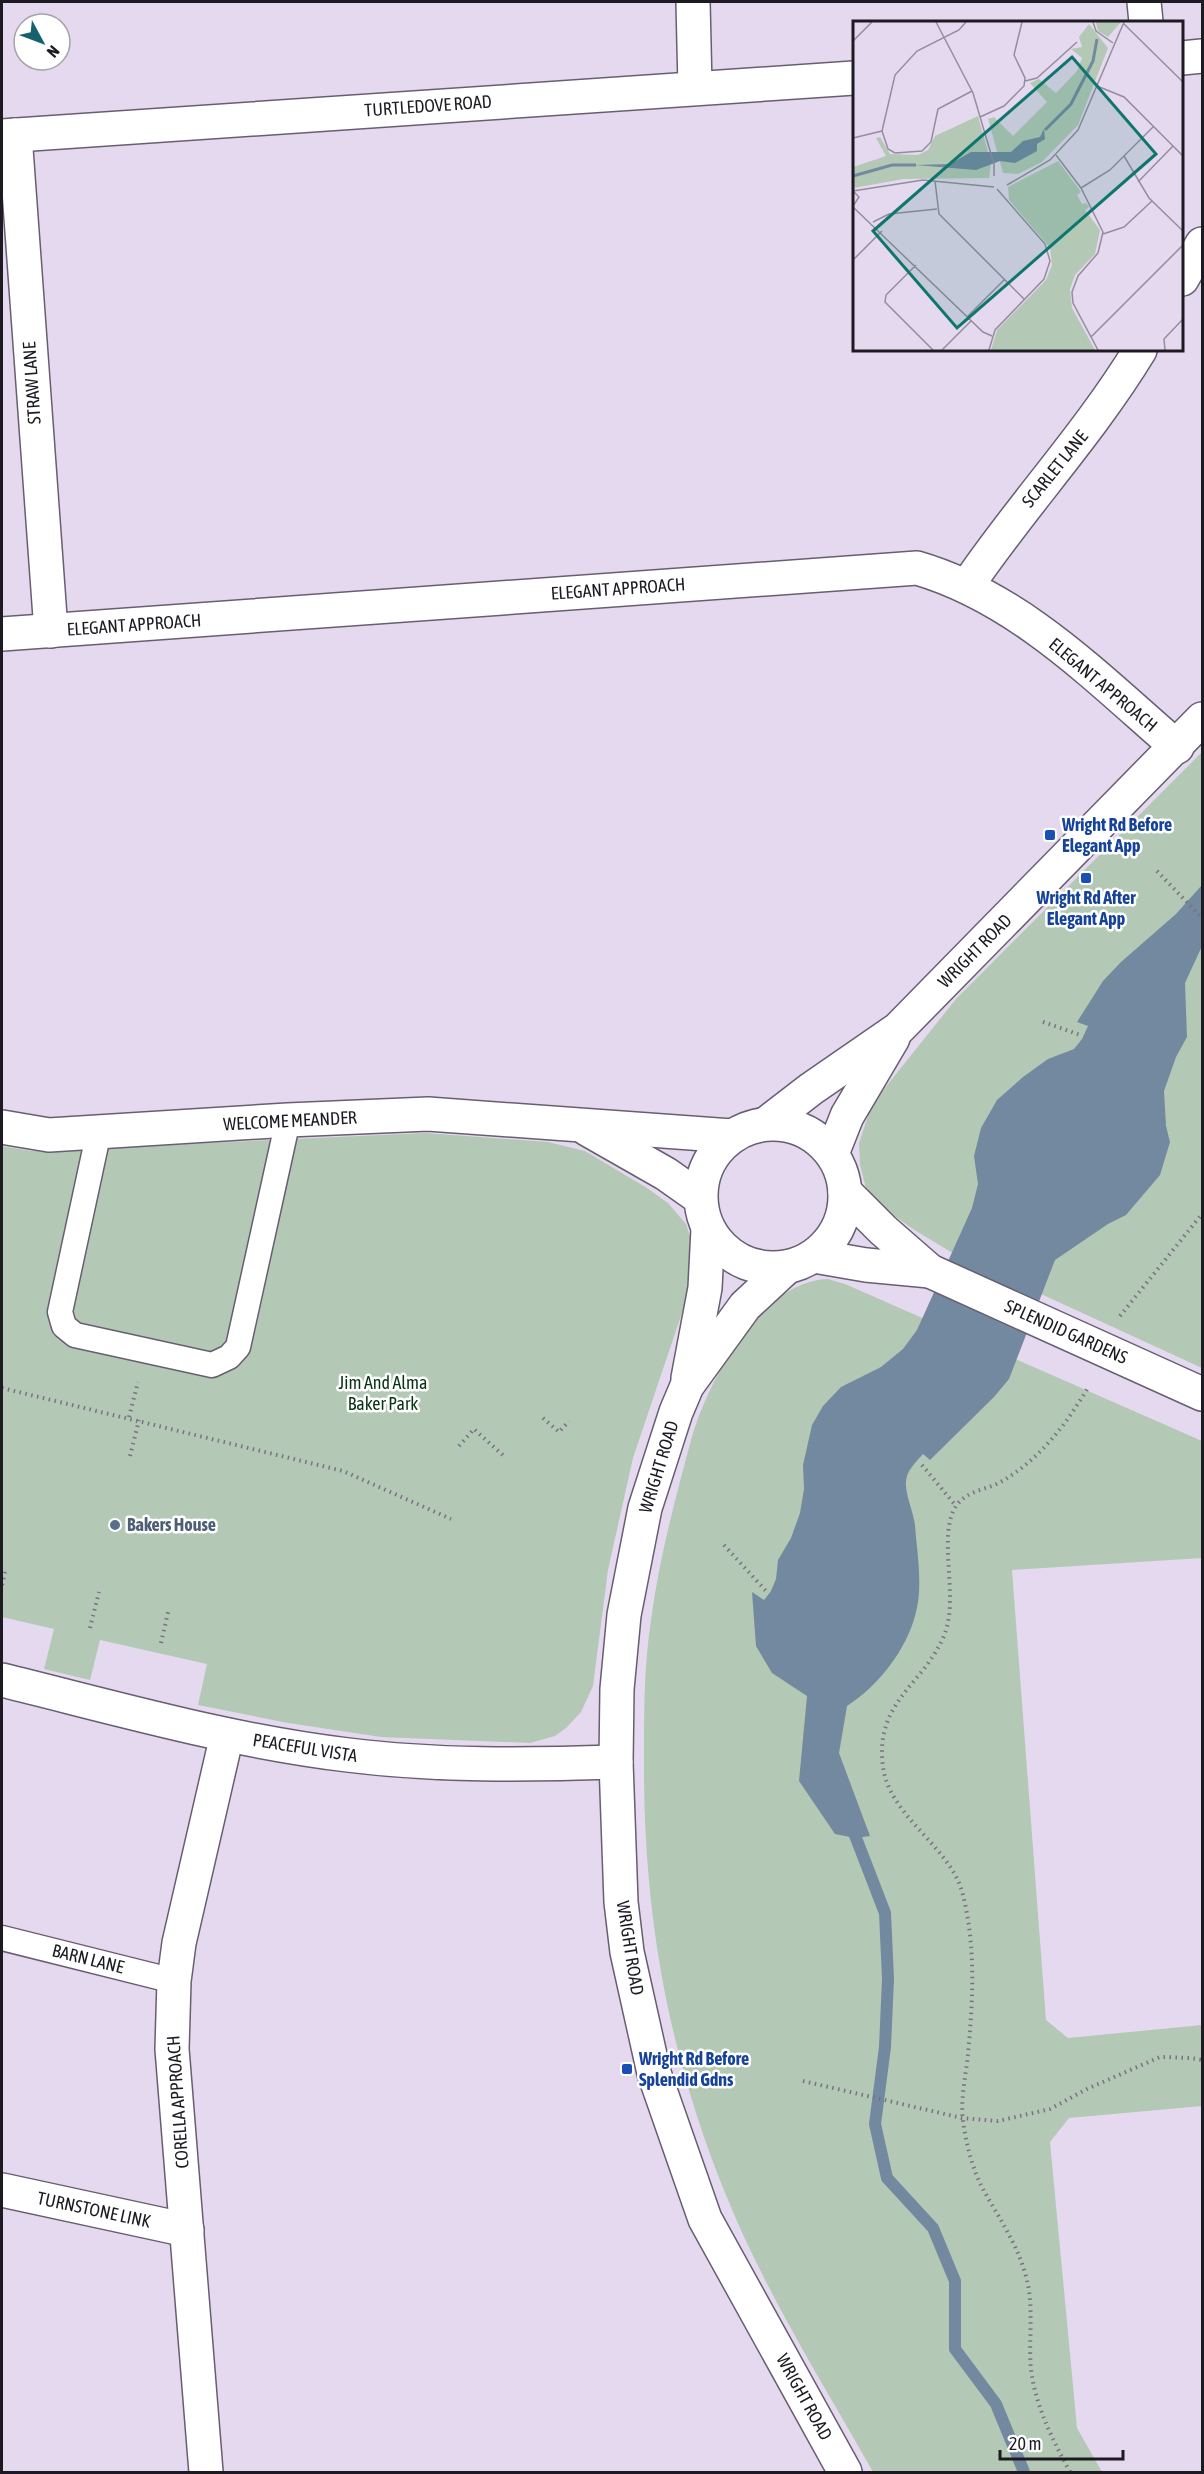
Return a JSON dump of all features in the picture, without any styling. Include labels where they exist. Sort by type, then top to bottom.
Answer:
[{"type":"street","points":[[693,2],[695,87]]},
{"type":"street","points":[[1144,2],[1146,21]]},
{"type":"street","points":[[1183,58],[1203,56]]},
{"type":"street","name":"TURTLEDOVE ROAD","points":[[8,135],[853,78]]},
{"type":"street","name":"STRAW LANE","points":[[8,135],[51,631]]},
{"type":"street","points":[[1183,277],[1203,244]]},
{"type":"street","name":"SCARLET LANE","points":[[966,586],[994,545],[1094,420],[1139,351]]},
{"type":"street","name":"ELEGANT APPROACH","points":[[2,634],[897,567],[918,568],[966,586],[1005,606],[1038,630],[1177,747]]},
{"type":"street","name":"WRIGHT ROAD","points":[[767,1123],[811,1089],[898,1029],[1203,719]]},
{"type":"street","name":"WRIGHT ROAD","points":[[832,1154],[847,1116],[898,1029]]},
{"type":"street","name":"WELCOME MEANDER","points":[[2,1127],[49,1135],[428,1114],[732,1136]]},
{"type":"street","points":[[767,1123],[792,1126],[814,1136],[832,1154],[842,1172],[845,1192],[842,1217],[831,1239],[801,1261],[759,1267],[738,1260],[720,1247],[704,1214],[703,1175],[714,1153],[732,1136],[748,1127],[767,1123]]},
{"type":"street","name":"WELCOME MEANDER","points":[[580,1126],[666,1174],[704,1214]]},
{"type":"street","name":"SPLENDID GARDENS","points":[[845,1192],[883,1230],[930,1271],[1203,1394]]},
{"type":"street","name":"WRIGHT ROAD","points":[[704,1214],[705,1288],[687,1386],[676,1412],[645,1508],[624,1615],[617,1689],[616,1762],[622,1912],[627,1952],[654,2073],[705,2219],[846,2472]]},
{"type":"street","name":"WRIGHT ROAD","points":[[687,1386],[746,1306],[801,1261]]},
{"type":"street","name":"SPLENDID GARDENS","points":[[801,1261],[930,1271]]},
{"type":"street","name":"PEACEFUL VISTA","points":[[2,1680],[227,1735],[348,1755],[408,1760],[540,1765],[616,1762]]},
{"type":"street","name":"CORELLA APPROACH","points":[[206,2472],[172,2049],[174,1981],[179,1943],[227,1735]]},
{"type":"street","name":"TURNSTONE LINK","points":[[2,2190],[187,2230]]},
{"type":"lane","points":[[99,1131],[60,1312],[64,1326],[75,1335],[212,1365],[230,1357],[238,1347],[288,1120]]},
{"type":"lane","name":"BARN LANE","points":[[2,1938],[174,1981]]},
{"type":"path","points":[[1157,871],[1203,918]]},
{"type":"path","points":[[1043,1022],[1080,1035]]},
{"type":"path","points":[[1070,2472],[1042,2415],[1034,2386],[1031,2367],[1029,2295],[1025,2273],[1000,2215],[983,2189],[971,2157],[962,2118],[973,1986],[973,1952],[963,1892],[942,1854],[909,1819],[887,1782],[883,1766],[888,1716],[938,1647],[945,1632],[951,1603],[949,1533],[956,1506],[970,1494],[1007,1479],[1046,1447],[1071,1417],[1106,1350],[1119,1317],[1203,1214]]},
{"type":"path","points":[[2,1388],[343,1471],[451,1520]]},
{"type":"path","points":[[543,1418],[559,1432],[569,1421]]},
{"type":"path","points":[[130,1456],[139,1420]]},
{"type":"path","points":[[459,1446],[474,1429],[505,1457]]},
{"type":"path","points":[[922,1465],[956,1506]]},
{"type":"path","points":[[724,1545],[766,1591]]},
{"type":"path","points":[[2,1585],[5,1571]]},
{"type":"path","points":[[90,1628],[99,1592]]},
{"type":"path","points":[[161,1643],[169,1608]]},
{"type":"path","points":[[803,2081],[962,2118],[998,2121],[1050,2109],[1087,2089],[1160,2057],[1203,2060]]},
{"type":"green space","points":[[1202,752],[1202,1368],[956,1255],[916,1231],[874,1200],[866,1188],[860,1165],[859,1143],[872,1104],[956,999]]},
{"type":"green space","name":"Jim And Alma Baker Park","points":[[425,1133],[548,1142],[585,1151],[668,1203],[686,1224],[694,1250],[693,1270],[686,1301],[633,1458],[608,1570],[593,1686],[581,1712],[555,1736],[530,1743],[381,1737],[288,1723],[198,1705],[207,1664],[100,1640],[90,1680],[44,1669],[54,1629],[2,1617],[2,1146],[32,1151]]},
{"type":"green space","points":[[828,1279],[845,1284],[1202,1441],[1202,1558],[1012,1570],[1046,2020],[1068,2038],[1202,2025],[1202,2106],[1069,2118],[1050,2142],[1077,2428],[1102,2472],[873,2472],[796,2338],[743,2235],[707,2146],[689,2092],[675,2038],[654,1928],[645,1815],[646,1671],[658,1575],[691,1440],[723,1365],[759,1316],[780,1297],[803,1284]]},
{"type":"water","points":[[1202,885],[1202,946],[1185,983],[1187,1037],[1176,1057],[1164,1091],[1166,1126],[1170,1142],[1160,1175],[1126,1215],[1108,1224],[1055,1260],[1009,1379],[994,1397],[930,1460],[923,1454],[908,1473],[906,1486],[915,1525],[919,1569],[916,1612],[906,1640],[890,1666],[870,1688],[847,1706],[839,1753],[870,1836],[855,1838],[835,1834],[799,1781],[807,1696],[772,1673],[756,1646],[752,1592],[764,1600],[771,1591],[776,1579],[778,1560],[791,1538],[800,1513],[804,1489],[803,1465],[812,1425],[823,1406],[841,1387],[881,1367],[903,1349],[917,1330],[972,1208],[978,1184],[974,1156],[981,1128],[997,1100],[1048,1059],[1074,1049],[1088,1026],[1077,1022],[1103,981],[1121,962],[1176,914]]},
{"type":"waterway","points":[[851,1825],[885,1913],[888,1979],[885,2047],[875,2124],[887,2178],[933,2228],[955,2281],[955,2349],[996,2404],[1024,2472]]},
{"type":"place","name":"Wright Rd Before Elegant App","points":[[1050,835]]},
{"type":"place","name":"Wright Rd After Elegant App","points":[[1086,878]]},
{"type":"place","name":"Bakers House","points":[[115,1525]]},
{"type":"place","name":"Wright Rd Before Splendid Gdns","points":[[627,2069]]}]
